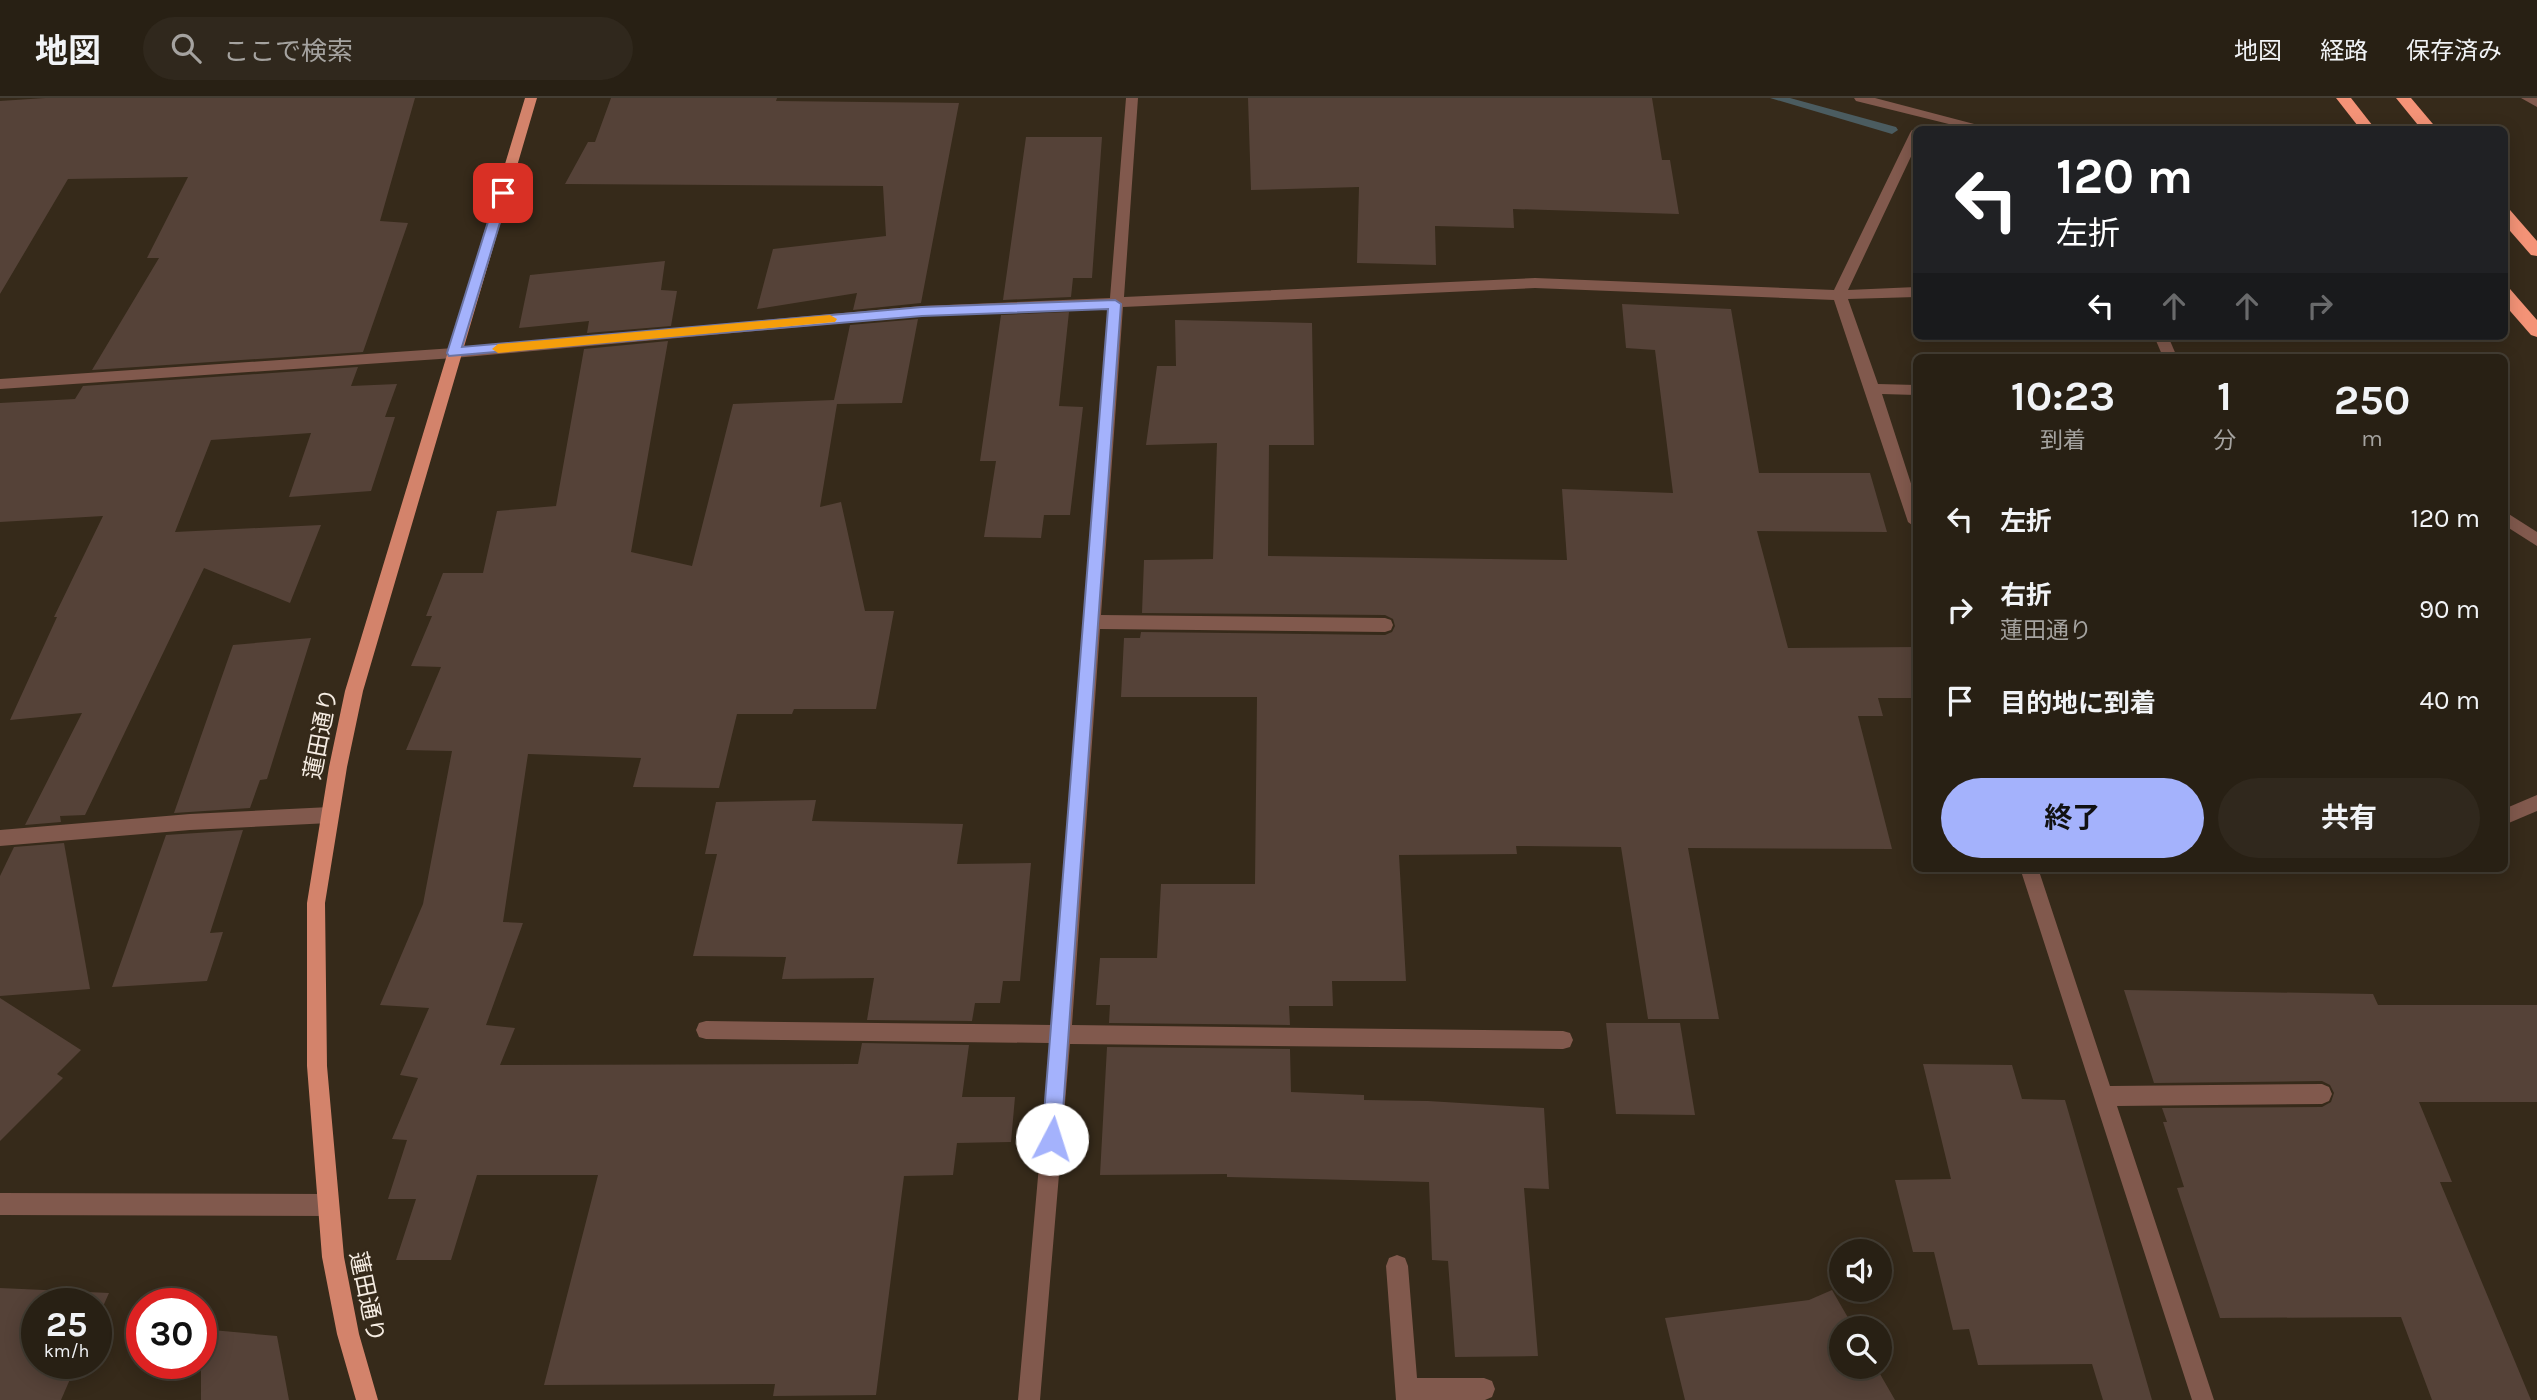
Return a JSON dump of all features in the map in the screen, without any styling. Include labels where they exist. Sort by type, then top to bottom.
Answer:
[{"type":"highway","points":[[2343,98],[2366,126]]},
{"type":"highway","points":[[2403,98],[2428,126]]},
{"type":"highway","points":[[2508,218],[2537,251]]},
{"type":"highway","points":[[2508,298],[2537,331]]},
{"type":"main road","name":"蓮田通り","points":[[367,1400],[345,1321],[333,1257],[317,1066],[316,916],[330,815],[354,691],[531,98]]},
{"type":"street","points":[[1029,1400],[1061,1034],[1132,98]]},
{"type":"street","points":[[1860,98],[1974,126]]},
{"type":"street","points":[[1919,126],[1932,98]]},
{"type":"street","points":[[2527,98],[2537,103]]},
{"type":"street","points":[[1913,139],[1839,295],[1913,513]]},
{"type":"street","points":[[0,384],[454,353],[922,311],[1535,283],[1839,295],[1913,292]]},
{"type":"street","points":[[1873,389],[1913,390]]},
{"type":"street","points":[[2508,520],[2537,540]]},
{"type":"street","points":[[1091,622],[1385,625]]},
{"type":"street","points":[[2508,815],[2537,803]]},
{"type":"street","points":[[0,838],[190,822],[330,815]]},
{"type":"street","points":[[2030,872],[2203,1400]]},
{"type":"street","points":[[706,1030],[1563,1040]]},
{"type":"street","points":[[2103,1096],[2322,1094]]},
{"type":"street","points":[[0,1204],[328,1206]]},
{"type":"street","points":[[1398,1266],[1407,1395],[1484,1389]]},
{"type":"building","points":[[45,98],[415,98],[380,221],[408,223],[363,352],[92,370],[159,258],[147,258],[188,177],[68,179],[0,294],[0,101]]},
{"type":"building","points":[[611,98],[777,98],[776,101],[959,103],[921,303],[853,310],[857,293],[757,309],[773,249],[886,236],[883,186],[565,184],[588,142],[595,142]]},
{"type":"building","points":[[1248,98],[1652,98],[1662,160],[1670,160],[1679,214],[1513,209],[1514,228],[1435,226],[1436,265],[1357,263],[1359,187],[1251,190]]},
{"type":"building","points":[[1026,137],[1102,137],[1092,278],[1073,278],[1071,297],[1003,300]]},
{"type":"building","points":[[665,261],[661,290],[677,291],[671,326],[587,333],[589,321],[519,328],[530,275]]},
{"type":"building","points":[[1622,304],[1731,309],[1759,473],[1870,473],[1887,532],[1757,531],[1788,648],[1913,647],[1913,698],[1878,698],[1883,716],[1858,716],[1892,849],[1688,848],[1719,1019],[1648,1019],[1621,847],[1516,846],[1517,854],[1399,855],[1406,981],[1332,981],[1333,1006],[1289,1006],[1290,1025],[1109,1023],[1110,1005],[1096,1005],[1100,958],[1157,958],[1161,884],[1255,884],[1257,697],[1121,697],[1124,638],[1140,638],[1141,632],[1385,635],[1392,632],[1395,626],[1393,619],[1385,615],[1142,613],[1144,560],[1213,559],[1217,443],[1146,445],[1157,366],[1176,366],[1175,320],[1312,323],[1314,445],[1269,445],[1268,556],[1567,560],[1562,489],[1673,493],[1655,350],[1626,348]]},
{"type":"building","points":[[1069,312],[1059,406],[1083,407],[1070,515],[1044,515],[1041,538],[984,537],[996,461],[980,461],[1001,315]]},
{"type":"building","points":[[918,319],[902,403],[837,404],[820,507],[841,502],[865,611],[894,611],[876,709],[794,709],[792,714],[737,714],[719,788],[633,787],[641,758],[528,754],[503,922],[523,923],[486,1025],[515,1028],[500,1065],[858,1064],[862,1043],[969,1045],[962,1097],[1015,1097],[1011,1142],[957,1143],[953,1175],[904,1176],[876,1395],[773,1396],[775,1384],[544,1385],[598,1175],[477,1175],[451,1260],[396,1260],[416,1199],[388,1199],[407,1140],[392,1139],[418,1078],[400,1075],[429,1008],[380,1005],[423,904],[452,751],[406,750],[441,667],[411,666],[432,616],[426,616],[443,573],[483,573],[497,511],[556,506],[584,349],[668,341],[631,552],[692,566],[733,404],[834,400],[850,325]]},
{"type":"building","points":[[358,367],[351,386],[397,384],[385,417],[395,417],[371,491],[289,497],[311,433],[211,440],[175,532],[321,525],[290,603],[204,568],[85,815],[60,816],[61,822],[25,825],[82,713],[10,720],[57,617],[54,617],[103,516],[0,522],[0,403],[75,399],[83,386]]},
{"type":"building","points":[[311,638],[267,779],[260,780],[250,808],[174,813],[233,645]]},
{"type":"building","points":[[816,800],[812,821],[963,824],[957,864],[1031,863],[1020,981],[1003,981],[1000,1003],[975,1003],[972,1021],[867,1020],[874,978],[782,979],[786,957],[693,956],[717,854],[705,854],[716,802]]},
{"type":"building","points":[[243,830],[210,933],[223,932],[207,981],[112,987],[166,835]]},
{"type":"building","points":[[64,843],[90,989],[0,996],[0,876],[14,847]]},
{"type":"building","points":[[2124,990],[2373,994],[2378,1005],[2537,1005],[2537,1102],[2419,1102],[2452,1182],[2440,1182],[2531,1400],[2432,1400],[2401,1317],[2220,1318],[2177,1188],[2184,1187],[2163,1122],[2167,1122],[2162,1108],[2322,1107],[2331,1102],[2334,1093],[2330,1085],[2322,1081],[2154,1083]]},
{"type":"building","points":[[0,998],[81,1050],[57,1074],[63,1078],[0,1141]]},
{"type":"building","points":[[1606,1023],[1680,1023],[1695,1115],[1616,1114]]},
{"type":"building","points":[[1107,1047],[1290,1049],[1291,1092],[1364,1095],[1364,1100],[1544,1108],[1549,1189],[1524,1188],[1538,1356],[1455,1357],[1448,1261],[1432,1260],[1429,1182],[1227,1177],[1227,1174],[1100,1175]]},
{"type":"building","points":[[1923,1064],[2012,1065],[2022,1099],[2065,1100],[2152,1400],[2103,1400],[2092,1364],[1978,1365],[1969,1329],[1953,1330],[1934,1252],[1913,1252],[1895,1180],[1951,1179]]},
{"type":"building","points":[[0,1288],[21,1289],[21,1379],[70,1379],[61,1400],[0,1400]]},
{"type":"building","points":[[1829,1291],[1829,1302],[1839,1302],[1847,1316],[1829,1316],[1829,1379],[1883,1379],[1895,1400],[1685,1400],[1665,1318],[1809,1300]]},
{"type":"building","points":[[217,1330],[277,1336],[289,1400],[201,1400],[201,1379],[217,1379]]},
{"type":"waterway","points":[[1776,98],[1892,130]]},
{"type":"slow traffic","points":[[498,349],[830,319]]},
{"type":"route","points":[[503,193],[454,353],[922,311],[1115,304],[1052,1139]]}]
